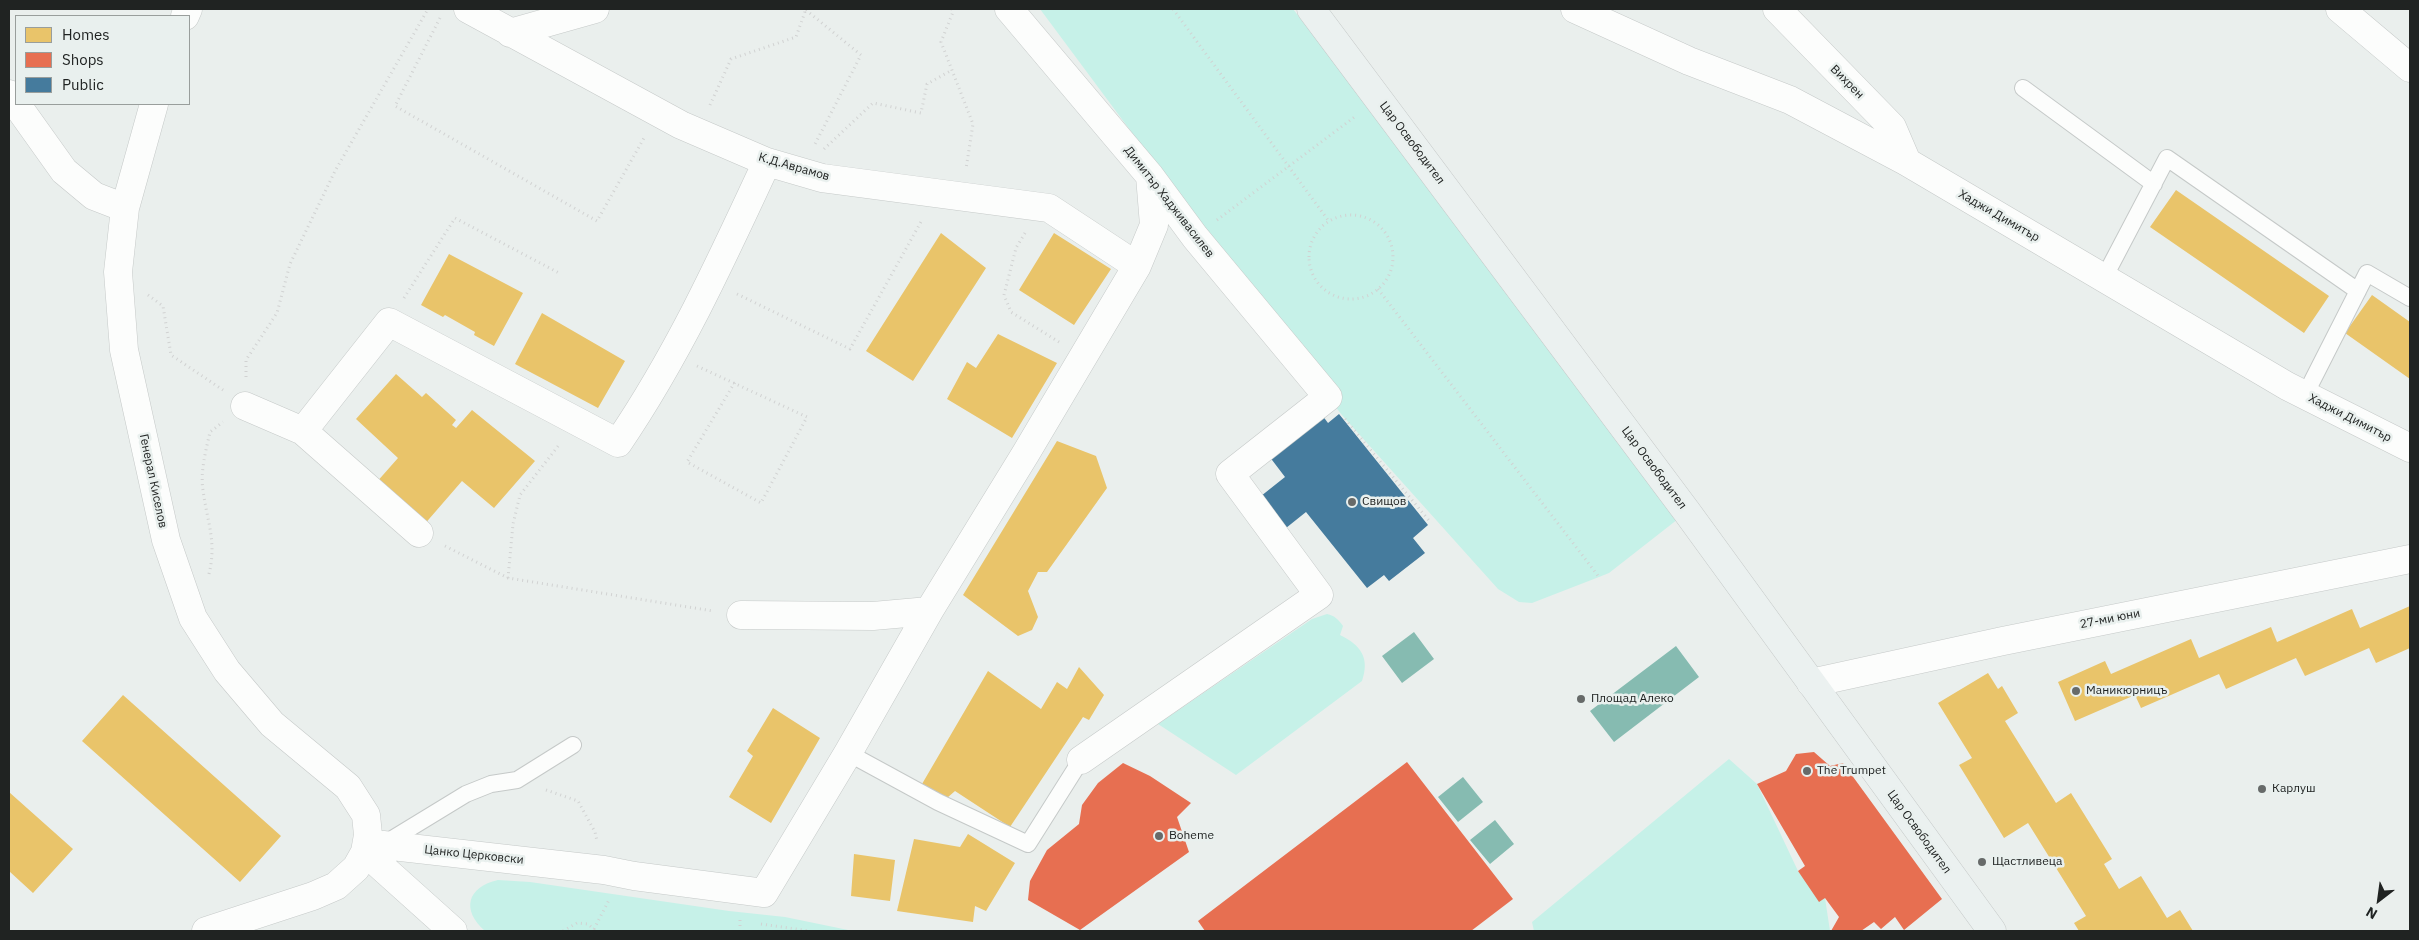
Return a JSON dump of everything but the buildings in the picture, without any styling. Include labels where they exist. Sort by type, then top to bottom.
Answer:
[{"type":"street","name":"К.Д.Аврамов","points":[[468,9],[698,132],[767,162],[822,178],[1049,208],[1137,266]]},
{"type":"street","points":[[510,33],[595,9]]},
{"type":"street","name":"Димитър Хадживасилев","points":[[1009,9],[1150,176],[1195,237],[1328,397],[1230,474],[1319,595],[1081,760]]},
{"type":"street","name":"Цар Освободител","points":[[1311,9],[1687,512],[1810,684],[1992,931]]},
{"type":"street","name":"Хаджи Димитър","points":[[1575,9],[1689,60],[1790,100],[1907,162],[2305,395],[2410,448]]},
{"type":"street","name":"Вихрен","points":[[1777,9],[1892,127],[1907,162]]},
{"type":"street","points":[[2340,9],[2410,68]]},
{"type":"street","points":[[17,105],[64,171],[94,196],[125,208]]},
{"type":"street","name":"Генерал Киселов","points":[[154,105],[125,208],[118,272],[124,350],[166,540],[193,618],[228,671],[272,724],[348,787],[366,815],[368,835],[374,849]]},
{"type":"street","points":[[303,431],[389,322],[618,443],[645,403],[712,281],[767,162]]},
{"type":"street","points":[[848,752],[929,611],[1137,266],[1154,225],[1150,176]]},
{"type":"street","points":[[245,406],[303,431],[419,533]]},
{"type":"street","name":"27-ми юни","points":[[1810,684],[2003,641],[2410,559]]},
{"type":"street","points":[[741,615],[873,616],[929,611]]},
{"type":"street","name":"Цанко Церковски","points":[[374,849],[604,870],[634,876],[764,893],[848,752]]},
{"type":"street","points":[[206,931],[313,896],[336,886],[374,849],[453,931]]},
{"type":"lane","points":[[2023,88],[2154,184]]},
{"type":"lane","points":[[2104,278],[2167,158],[2358,291]]},
{"type":"lane","points":[[2305,395],[2367,273],[2410,298]]},
{"type":"lane","points":[[374,849],[466,794],[491,784],[517,780],[573,745]]},
{"type":"lane","points":[[848,752],[938,802],[1028,844],[1081,760]]},
{"type":"path","points":[[245,406],[246,360],[277,313],[290,264],[335,171],[428,9]]},
{"type":"path","points":[[712,281],[850,349],[950,195],[973,124],[941,42],[953,12],[952,9]]},
{"type":"path","points":[[1173,9],[1328,220]]},
{"type":"path","points":[[698,132],[731,59],[796,37],[806,10],[861,55],[801,171]]},
{"type":"path","points":[[441,18],[395,106],[597,221],[659,111]]},
{"type":"path","points":[[801,171],[873,103],[921,113],[927,84],[952,70]]},
{"type":"path","points":[[1195,237],[1379,100]]},
{"type":"path","points":[[1049,208],[1028,227],[1016,248],[1004,295],[1011,312],[1083,357]]},
{"type":"path","points":[[1355,214],[1374,222],[1389,237],[1393,251],[1392,265],[1387,279],[1378,290],[1366,297],[1351,300],[1337,297],[1325,291],[1315,281],[1308,255],[1311,241],[1318,229],[1328,220],[1341,215],[1355,214]]},
{"type":"path","points":[[389,322],[455,218],[559,273]]},
{"type":"path","points":[[118,272],[163,306],[171,355],[245,406]]},
{"type":"path","points":[[1378,290],[1599,577]]},
{"type":"path","points":[[672,355],[735,382],[806,418],[761,502],[687,462],[735,382]]},
{"type":"path","points":[[189,608],[206,586],[213,556],[211,528],[202,488],[210,432],[245,406]]},
{"type":"path","points":[[508,578],[513,524],[520,495],[578,422]]},
{"type":"path","points":[[1350,424],[1430,523]]},
{"type":"path","points":[[419,533],[508,578],[741,615]]},
{"type":"path","points":[[578,801],[595,832]]},
{"type":"path","points":[[563,931],[577,922],[588,924],[595,930],[609,900]]},
{"type":"path","points":[[740,920],[740,931]]},
{"type":"shaded area","points":[[1040,9],[1293,9],[1687,512],[1609,573],[1532,603],[1519,602],[1498,589],[1341,414]]},
{"type":"shaded area","points":[[1327,614],[1340,621],[1343,626],[1340,635],[1353,643],[1362,653],[1365,666],[1362,681],[1236,775],[1158,724],[1312,619]]},
{"type":"shaded area","points":[[1414,632],[1434,659],[1402,683],[1382,656]]},
{"type":"shaded area","points":[[1676,646],[1699,677],[1614,742],[1590,711]]},
{"type":"shaded area","points":[[1729,759],[1757,784],[1798,871],[1825,898],[1830,931],[1534,931],[1532,922]]},
{"type":"shaded area","points":[[1463,777],[1483,802],[1458,822],[1438,797]]},
{"type":"shaded area","points":[[1495,820],[1514,844],[1490,864],[1470,840]]},
{"type":"shaded area","points":[[498,880],[530,882],[729,911],[785,917],[853,931],[485,931],[477,923],[473,915],[470,907],[471,900],[480,888]]},
{"type":"place","name":"Свищов","points":[[1352,502]]},
{"type":"place","name":"Маникюрницъ","points":[[2076,691]]},
{"type":"place","name":"Площад Алеко","points":[[1581,699]]},
{"type":"place","name":"The Trumpet","points":[[1807,771]]},
{"type":"place","name":"Карлуш","points":[[2262,789]]},
{"type":"place","name":"Boheme","points":[[1159,836]]},
{"type":"place","name":"Щастливеца","points":[[1982,862]]}]
